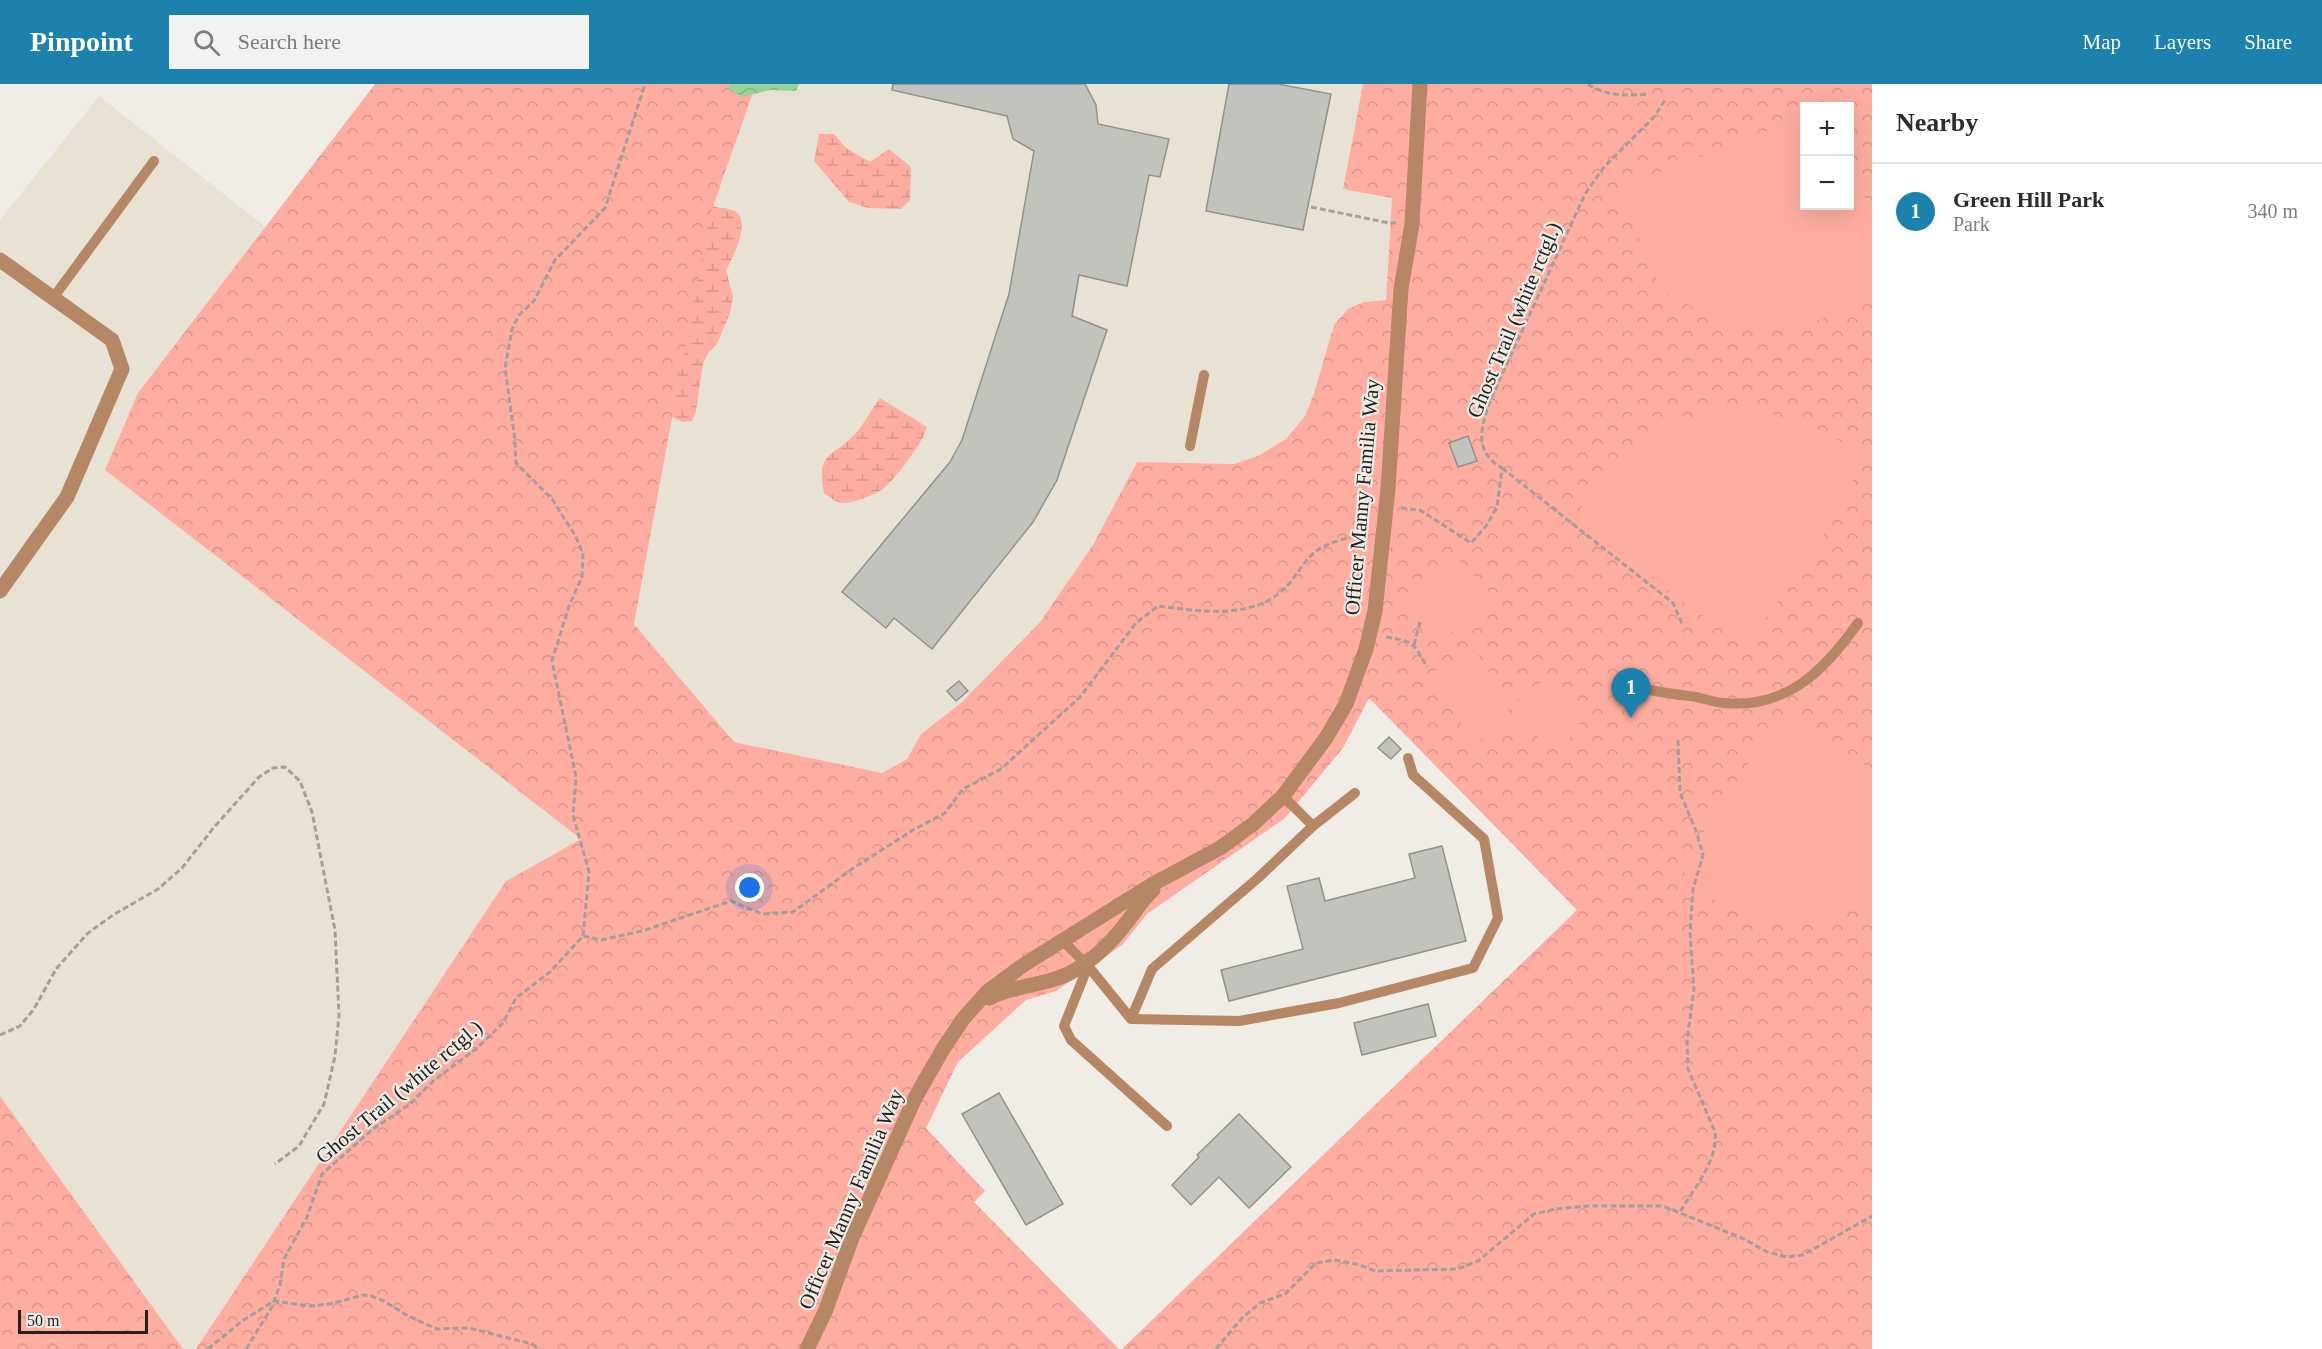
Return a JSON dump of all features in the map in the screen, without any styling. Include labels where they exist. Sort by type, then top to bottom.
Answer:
[{"type":"street","name":"Officer Manny Familia Way","points":[[807,1349],[825,1312],[852,1238],[915,1098],[943,1049],[975,1006],[988,992],[1062,940],[1176,871],[1220,848],[1253,824],[1283,796],[1326,738],[1346,704],[1370,634],[1385,524],[1399,309],[1412,224],[1420,84]]},
{"type":"street","points":[[0,260],[112,340],[122,369],[67,497],[0,591]]},
{"type":"street","name":"Officer Manny Familia Way","points":[[975,1006],[996,994],[1016,987],[1055,979],[1086,965],[1110,944],[1144,898],[1176,871]]},
{"type":"lane","points":[[53,298],[154,161]]},
{"type":"lane","points":[[1190,446],[1204,375]]},
{"type":"lane","points":[[1650,690],[1723,703],[1762,702],[1783,694],[1818,673],[1838,651],[1858,623]]},
{"type":"lane","points":[[1062,940],[1131,1018],[1239,1021],[1339,1003],[1473,968],[1498,918],[1484,839],[1413,775],[1408,758]]},
{"type":"lane","points":[[1131,1018],[1152,969],[1258,878],[1312,826],[1355,793]]},
{"type":"lane","points":[[1283,796],[1312,826]]},
{"type":"lane","points":[[1086,965],[1064,1026],[1071,1040],[1167,1126]]},
{"type":"path","points":[[645,84],[605,208],[555,260],[534,301],[519,315],[512,329],[505,368],[516,463],[552,498],[576,537],[583,554],[582,577],[569,606],[552,661],[576,777],[573,814],[589,872],[583,936],[602,940],[642,931],[731,901],[762,914],[793,912],[852,869],[945,813],[963,789],[1001,769],[1080,697],[1136,623],[1158,606],[1200,612],[1240,610],[1263,605],[1286,588],[1301,567],[1321,547],[1385,524],[1402,507],[1420,510],[1471,543],[1486,526],[1497,507],[1502,468]]},
{"type":"path","points":[[1587,84],[1604,92],[1631,96],[1649,94]]},
{"type":"path","name":"Ghost Trail (white rctgl.)","points":[[1502,468],[1493,463],[1481,443],[1482,425],[1490,401],[1586,194],[1604,167],[1654,117],[1665,100]]},
{"type":"path","points":[[1311,207],[1389,223],[1401,223]]},
{"type":"path","points":[[1502,468],[1673,603],[1683,626]]},
{"type":"path","points":[[1414,645],[1420,622]]},
{"type":"path","points":[[1370,634],[1404,640],[1414,645],[1426,667]]},
{"type":"path","points":[[1678,740],[1680,793],[1696,831],[1702,855],[1693,889],[1691,922],[1694,989],[1687,1041],[1688,1069],[1715,1132],[1716,1142],[1707,1167],[1680,1213]]},
{"type":"path","points":[[0,1035],[20,1026],[34,1009],[56,969],[88,933],[113,915],[158,889],[182,868],[215,826],[259,777],[273,768],[285,767],[300,781],[312,812],[335,930],[339,1015],[335,1056],[324,1104],[299,1146],[275,1164]]},
{"type":"path","name":"Ghost Trail (white rctgl.)","points":[[246,1349],[274,1301],[280,1285],[284,1259],[307,1217],[322,1174],[373,1129],[411,1104],[432,1082],[477,1048],[503,1023],[516,998],[550,972],[583,936]]},
{"type":"path","points":[[1216,1349],[1242,1318],[1260,1303],[1285,1294],[1316,1263],[1334,1260],[1357,1264],[1376,1271],[1458,1269],[1478,1261],[1534,1214],[1556,1209],[1588,1206],[1664,1206],[1744,1239],[1767,1252],[1786,1257],[1803,1255],[1872,1216]]},
{"type":"path","points":[[208,1349],[242,1321],[274,1301],[309,1306],[371,1296],[437,1329],[469,1328],[532,1344],[538,1349]]},
{"type":"shaded area","points":[[756,84],[1363,84],[1343,189],[1392,197],[1386,300],[1364,302],[1334,325],[1305,417],[1286,439],[1260,455],[1234,464],[1137,462],[1093,545],[1040,622],[962,702],[921,734],[907,759],[882,773],[734,742],[634,624],[709,218]]},
{"type":"shaded area","points":[[99,96],[271,231],[105,470],[581,839],[506,881],[196,1349],[183,1349],[0,1096],[0,220]]},
{"type":"green space","points":[[375,84],[756,84],[709,218],[634,624],[734,742],[882,773],[907,759],[921,734],[962,702],[1040,622],[1093,545],[1137,462],[1234,464],[1260,455],[1286,439],[1305,416],[1334,325],[1348,309],[1364,302],[1386,300],[1392,198],[1343,189],[1363,84],[1872,84],[1872,1349],[1122,1349],[1577,910],[1369,698],[1343,748],[1285,818],[1147,914],[1122,945],[1056,991],[1026,1000],[958,1062],[926,1128],[985,1191],[974,1202],[1119,1349],[196,1349],[506,881],[581,839],[105,470],[138,393]]},
{"type":"green space","points":[[1800,119],[1800,210],[1854,210],[1854,170],[1872,214],[1872,299],[1811,323],[1731,327],[1662,291],[1617,188]]},
{"type":"green space","points":[[819,134],[834,134],[846,148],[870,162],[889,149],[911,167],[910,200],[901,209],[868,208],[849,202],[814,161]]},
{"type":"green space","points":[[709,204],[732,210],[738,214],[742,229],[737,248],[726,270],[733,297],[730,313],[717,344],[708,353],[703,363],[696,411],[692,421],[683,422],[670,416]]},
{"type":"green space","points":[[880,398],[927,427],[908,460],[884,488],[863,498],[840,503],[824,493],[822,469],[828,456],[856,433]]},
{"type":"green space","points":[[1739,403],[1826,432],[1865,457],[1812,557],[1745,645],[1682,601],[1575,515],[1644,433]]},
{"type":"green space","points":[[1459,560],[1493,597],[1442,640],[1408,603]]},
{"type":"green space","points":[[1475,649],[1511,714],[1523,709],[1516,694],[1557,675],[1583,732],[1543,749],[1536,733],[1511,724],[1473,744],[1431,673]]},
{"type":"green space","points":[[1795,718],[1872,770],[1872,903],[1828,918],[1793,922],[1758,917],[1717,901],[1694,886],[1686,877],[1683,865],[1777,719]]},
{"type":"green space","points":[[0,1096],[183,1349],[0,1349]]},
{"type":"water","points":[[729,84],[799,84],[796,91],[770,90],[742,97],[729,89]]},
{"type":"building","points":[[893,84],[1085,84],[1096,105],[1098,124],[1169,139],[1160,177],[1149,175],[1127,286],[1079,275],[1072,316],[1107,330],[1057,480],[1033,522],[932,649],[894,618],[886,628],[842,592],[950,462],[962,440],[1009,294],[1034,151],[1013,139],[1007,116],[892,90]]},
{"type":"building","points":[[1229,84],[1278,84],[1331,94],[1303,230],[1206,211]]},
{"type":"building","points":[[1468,436],[1477,461],[1458,467],[1449,443]]},
{"type":"building","points":[[959,681],[968,691],[956,701],[947,691]]},
{"type":"building","points":[[1389,737],[1401,749],[1391,759],[1378,748]]},
{"type":"building","points":[[1442,846],[1466,941],[1229,1001],[1221,970],[1303,949],[1287,886],[1319,878],[1325,901],[1415,878],[1409,854]]},
{"type":"building","points":[[1428,1004],[1436,1036],[1362,1055],[1354,1023]]},
{"type":"building","points":[[999,1093],[1063,1204],[1026,1225],[962,1114]]},
{"type":"building","points":[[1239,1114],[1291,1167],[1249,1208],[1219,1177],[1191,1205],[1172,1185],[1199,1157],[1197,1155]]},
{"type":"place","name":"Green Hill Park","points":[[1631,718]]}]
